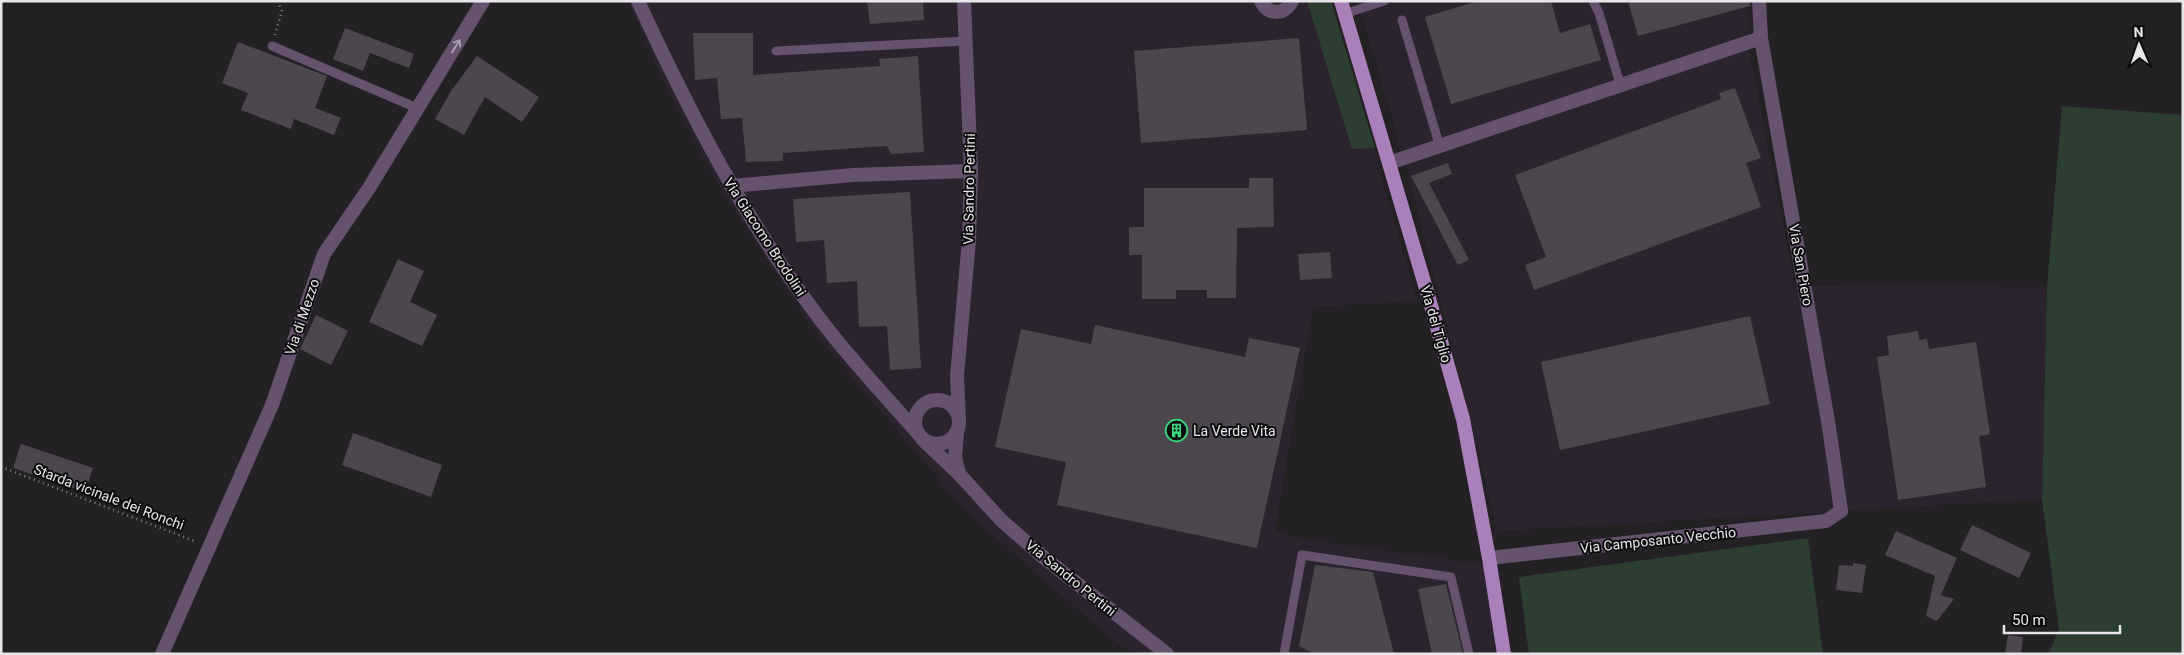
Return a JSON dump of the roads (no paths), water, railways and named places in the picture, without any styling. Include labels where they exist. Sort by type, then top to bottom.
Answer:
[{"type":"main road","name":"Via del Tiglio","points":[[1342,8],[1390,163],[1463,419],[1489,558],[1504,654]]},
{"type":"street","name":"Via di Mezzo","points":[[162,654],[272,404],[324,254],[369,188],[483,1]]},
{"type":"street","name":"Via Giacomo Brodolini","points":[[638,1],[679,90],[731,186],[822,323],[920,436]]},
{"type":"street","name":"Via Sandro Pertini","points":[[960,475],[954,457],[958,426],[957,376],[968,240],[971,171],[964,1]]},
{"type":"street","points":[[1261,1],[1269,11],[1277,12],[1288,8],[1292,1]]},
{"type":"street","name":"Via San Piero","points":[[1759,1],[1761,38],[1827,418],[1841,511],[1826,521]]},
{"type":"street","points":[[1390,163],[1621,87],[1761,38]]},
{"type":"street","points":[[731,186],[854,176],[971,171]]},
{"type":"street","points":[[890,402],[909,408],[927,402],[937,399],[945,401],[952,406],[957,412],[958,426],[953,437],[942,444],[935,444],[920,436],[914,424],[915,416],[927,402],[948,389],[957,376]]},
{"type":"street","name":"Via Sandro Pertini","points":[[920,436],[960,475],[1001,520],[1042,556],[1167,654]]},
{"type":"street","name":"Via Camposanto Vecchio","points":[[1489,558],[1826,521]]},
{"type":"lane","points":[[1342,8],[1384,1]]},
{"type":"lane","points":[[1593,1],[1599,13],[1621,87]]},
{"type":"lane","points":[[1402,20],[1440,147]]},
{"type":"lane","points":[[776,51],[966,41]]},
{"type":"lane","points":[[272,46],[417,108]]},
{"type":"lane","points":[[1284,654],[1302,554],[1451,577],[1469,654]]},
{"type":"place","name":"La Verde Vita","points":[[1177,431]]}]
